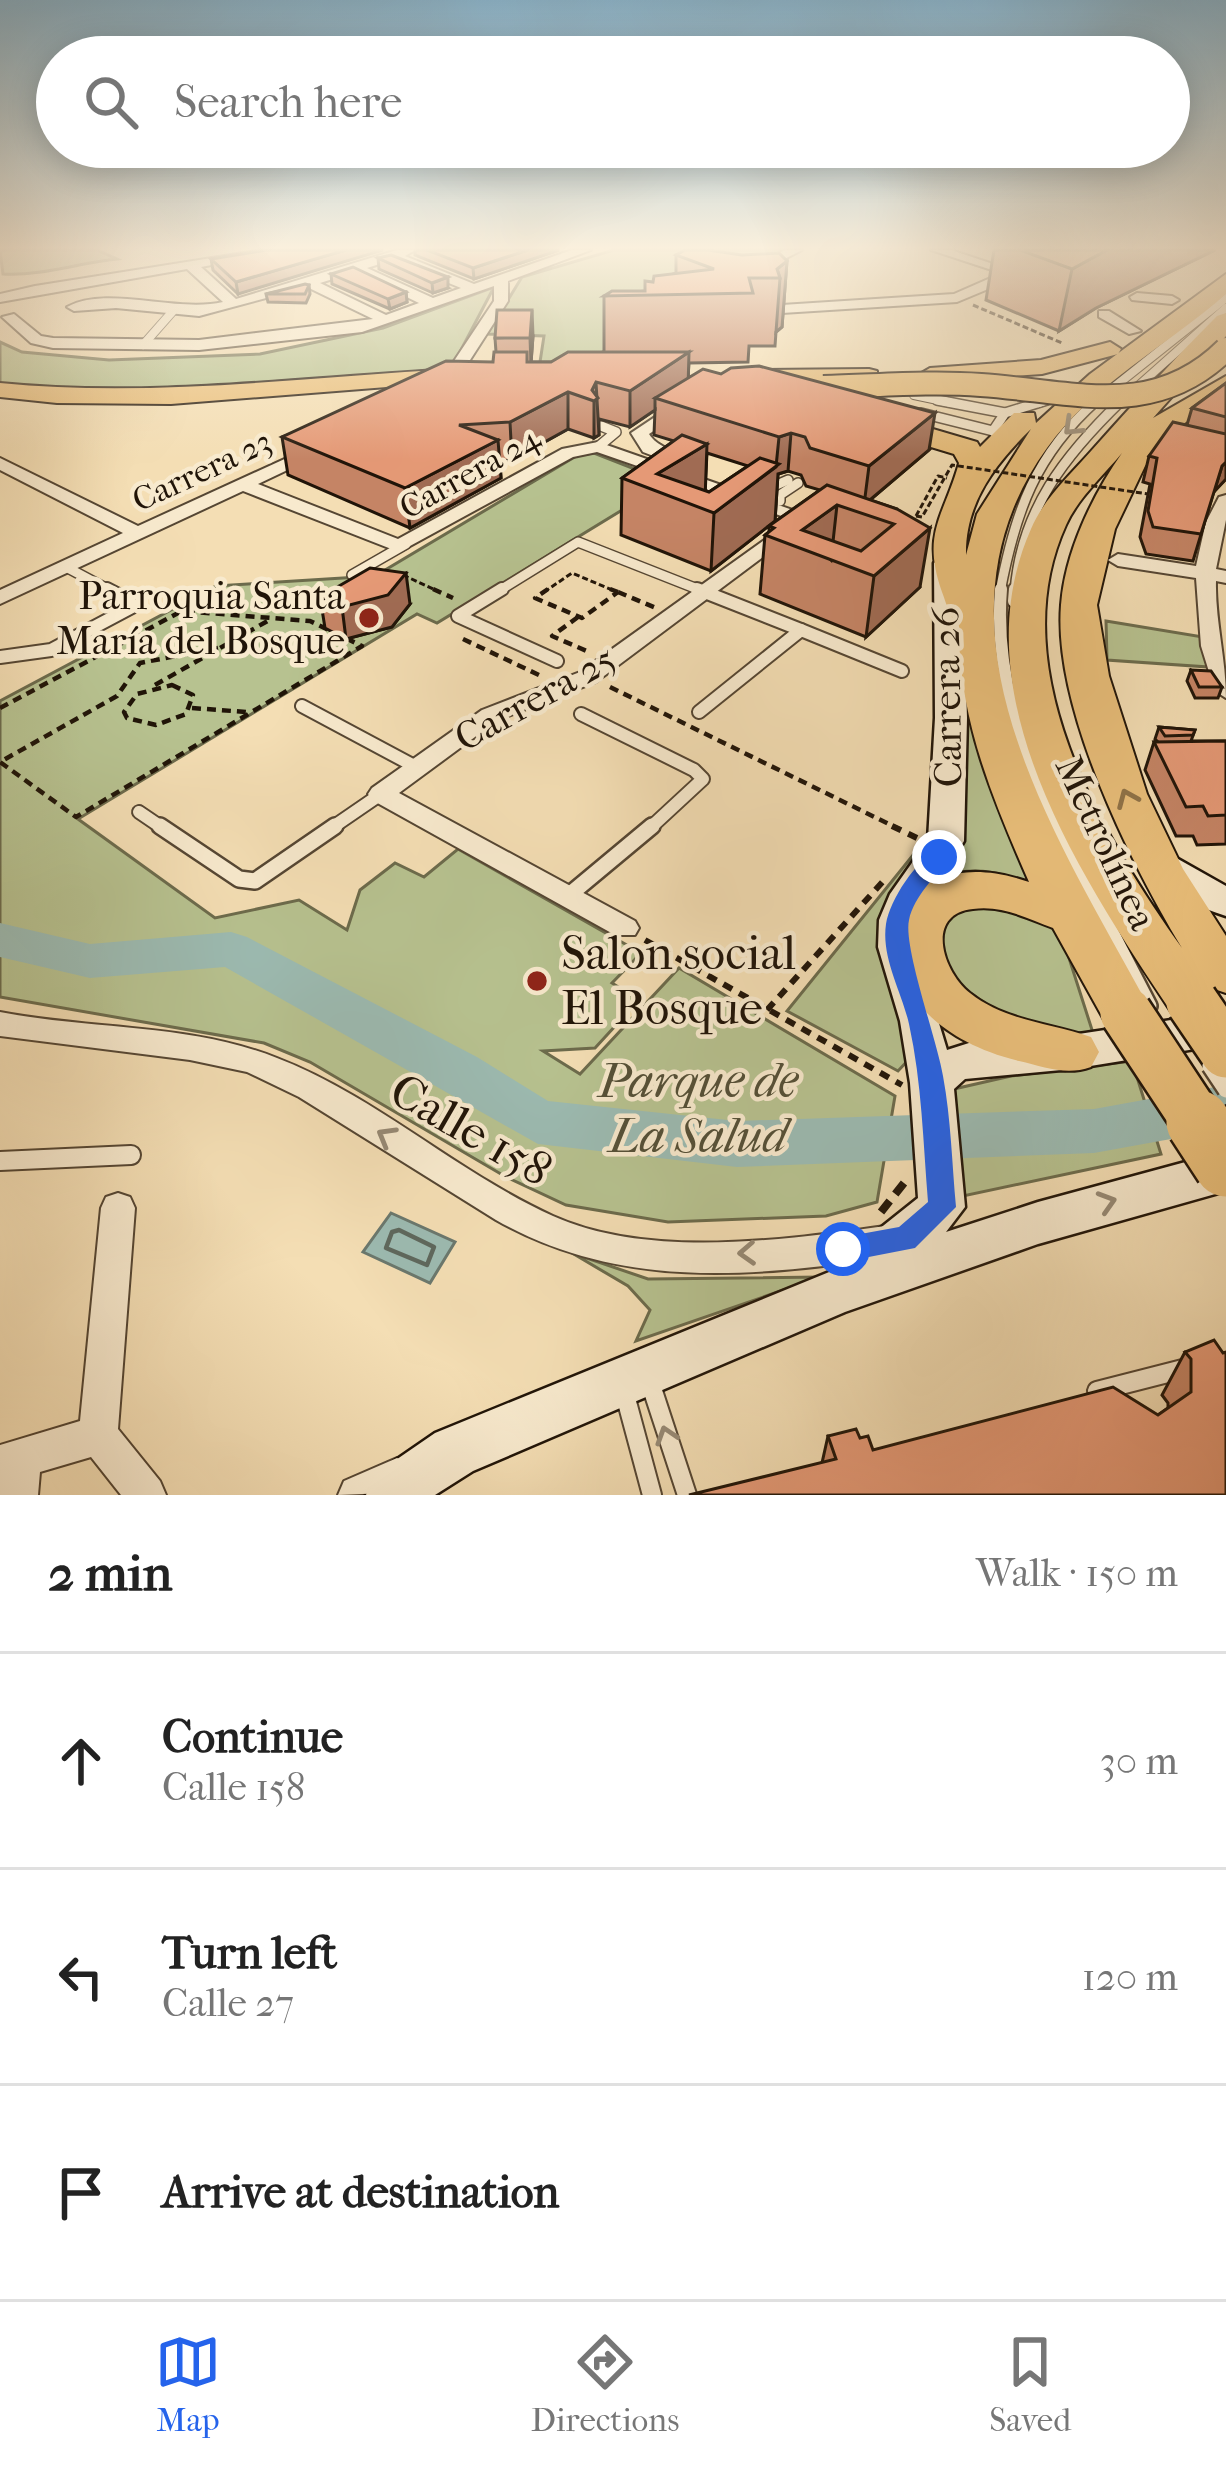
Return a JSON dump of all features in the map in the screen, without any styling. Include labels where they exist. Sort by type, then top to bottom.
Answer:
[{"type":"highway","points":[[1068,915],[1019,812],[998,752],[978,650],[938,555],[970,482],[1001,428],[1047,400],[1148,320]]},
{"type":"highway","points":[[978,650],[980,569],[993,518],[1013,474],[1073,403],[1183,320]]},
{"type":"highway","points":[[1190,1005],[1091,843],[1055,758],[1034,682],[1027,593],[1032,564],[1068,494],[1170,376],[1204,320]]},
{"type":"highway","points":[[1079,598],[1099,524],[1135,460],[1158,430],[1226,384]]},
{"type":"highway","points":[[720,386],[949,441],[972,455],[970,482]]},
{"type":"highway","points":[[1090,471],[1079,598],[1082,646],[1103,742],[1150,853],[1226,1168]]},
{"type":"highway","points":[[1072,1052],[1031,1048],[991,1034],[957,1013],[931,988],[915,959],[912,935],[922,913],[944,898],[972,890],[1005,890],[1038,898],[1190,1005]]},
{"type":"main road","points":[[659,386],[986,373],[1042,367],[1110,349]]},
{"type":"main road","points":[[720,386],[816,392],[978,385],[1088,395],[1145,394],[1193,382],[1226,349]]},
{"type":"main road","points":[[1,394],[139,410],[481,381]]},
{"type":"street","points":[[12,320],[36,340],[128,320]]},
{"type":"street","points":[[93,320],[143,345],[199,345],[301,336],[391,320]]},
{"type":"street","points":[[418,402],[448,381],[489,320]]},
{"type":"street","points":[[1114,320],[1134,331]]},
{"type":"street","points":[[720,386],[646,425],[640,433],[643,443],[761,491],[805,518]]},
{"type":"street","name":"Carrera 23","points":[[0,598],[330,442]]},
{"type":"street","points":[[590,447],[844,531]]},
{"type":"street","name":"Carrera 24","points":[[391,544],[590,447]]},
{"type":"street","points":[[0,464],[140,534]]},
{"type":"street","points":[[245,484],[391,544]]},
{"type":"street","points":[[1226,501],[1210,541],[1226,692]]},
{"type":"street","name":"Carrera 25","points":[[381,794],[490,715],[588,677],[696,587],[805,518]]},
{"type":"street","name":"Carrera 26","points":[[922,1086],[920,1021],[897,947],[898,920],[909,894],[946,841],[951,718],[938,555]]},
{"type":"street","points":[[1118,560],[1217,576]]},
{"type":"street","points":[[381,794],[625,928]]},
{"type":"street","points":[[1150,853],[1181,881],[1226,902]]},
{"type":"street","points":[[1038,1223],[976,1222],[941,1192],[922,1086],[969,1060],[1072,1052],[1190,1005]]},
{"type":"street","name":"Calle 158","points":[[0,1024],[49,1035],[252,1061],[545,1229],[598,1248],[645,1256],[688,1256],[843,1249],[905,1239]]},
{"type":"street","points":[[358,1495],[836,1292],[1038,1223],[1226,1168]]},
{"type":"street","points":[[836,1292],[905,1239],[941,1192]]},
{"type":"street","points":[[118,1208],[98,1435],[146,1495]]},
{"type":"street","points":[[13,1473],[98,1435]]},
{"type":"street","points":[[394,1495],[454,1452]]},
{"type":"lane","points":[[143,345],[165,320]]},
{"type":"lane","name":"Metrolínea","points":[[1189,320],[1047,453],[1021,502],[999,589],[998,652],[1040,800],[1190,1005],[1214,1105]]},
{"type":"lane","name":"Metrolínea","points":[[1194,320],[1060,466],[1026,530],[1013,591],[1016,650],[1033,729],[1056,799],[1190,1005],[1226,1090]]},
{"type":"lane","points":[[816,392],[929,395],[1001,428]]},
{"type":"lane","points":[[900,408],[1001,428]]},
{"type":"lane","points":[[590,447],[616,432],[601,426]]},
{"type":"lane","points":[[761,491],[793,481],[780,501]]},
{"type":"lane","points":[[557,662],[458,616],[578,542],[902,671]]},
{"type":"lane","points":[[352,575],[391,544]]},
{"type":"lane","points":[[0,657],[51,650],[132,608],[130,601],[66,567]]},
{"type":"lane","points":[[699,712],[800,630]]},
{"type":"lane","points":[[302,706],[418,768]]},
{"type":"lane","points":[[567,897],[698,788],[703,778],[581,714]]},
{"type":"lane","points":[[139,812],[239,879],[255,881],[381,794]]},
{"type":"lane","points":[[0,1161],[131,1155]]},
{"type":"lane","points":[[1087,1394],[1203,1364]]},
{"type":"lane","points":[[635,1379],[652,1495]]},
{"type":"lane","points":[[635,1379],[687,1495]]},
{"type":"path","points":[[1005,320],[1054,342],[1110,349]]},
{"type":"path","points":[[938,476],[916,515],[922,517],[952,465],[1154,495]]},
{"type":"path","points":[[578,617],[535,598],[572,573],[657,609],[696,587]]},
{"type":"path","points":[[594,655],[552,636],[618,592]]},
{"type":"path","points":[[0,708],[182,611],[310,621],[362,646],[76,817],[0,762],[117,697],[140,663],[218,648]]},
{"type":"path","points":[[310,621],[327,611]]},
{"type":"path","points":[[250,712],[192,708],[168,723],[134,723],[124,712],[126,705],[150,688],[273,618]]},
{"type":"path","points":[[150,688],[182,687],[193,695],[192,708]]},
{"type":"path","points":[[625,928],[922,1086]]},
{"type":"green space","points":[[405,320],[477,320],[451,369],[88,395],[0,384],[0,342],[22,352],[109,360],[260,354]]},
{"type":"green space","points":[[496,320],[652,320],[571,373],[538,375],[544,336],[487,334]]},
{"type":"green space","name":"Parque de La Salud","points":[[594,453],[668,482],[437,623],[417,614],[78,819],[215,918],[299,900],[347,930],[360,890],[395,863],[424,877],[458,849],[641,953],[612,983],[639,1000],[595,1048],[543,1051],[580,1074],[679,968],[895,1096],[877,1202],[826,1216],[668,1222],[566,1205],[506,1177],[310,1062],[264,1043],[0,997],[0,701],[216,586],[375,576],[578,455]]},
{"type":"green space","points":[[1106,621],[1203,637],[1209,667],[1107,660]]},
{"type":"green space","points":[[953,628],[1037,886],[991,872],[944,875]]},
{"type":"green space","points":[[926,839],[930,847],[912,1056],[898,1071],[787,1011]]},
{"type":"green space","points":[[958,900],[1039,912],[1061,933],[1093,1033],[1044,1045],[931,965],[938,908]]},
{"type":"green space","points":[[1132,1061],[1161,1154],[963,1196],[954,1089],[1011,1076]]},
{"type":"green space","points":[[572,1253],[648,1279],[821,1277],[636,1341],[650,1310],[628,1286]]},
{"type":"water","points":[[391,1213],[455,1242],[430,1283],[363,1252]]},
{"type":"building","points":[[496,320],[531,320],[530,338],[495,338]]},
{"type":"building","points":[[494,352],[527,352],[527,362],[551,362],[568,352],[689,352],[630,391],[596,382],[592,390],[598,398],[594,401],[568,392],[510,422],[459,425],[498,440],[405,488],[282,437],[446,361],[493,362]]},
{"type":"building","points":[[759,366],[935,413],[869,466],[810,448],[805,437],[791,433],[779,437],[655,398],[703,369],[721,374],[731,368]]},
{"type":"building","points":[[1226,383],[1226,417],[1192,408]]},
{"type":"building","points":[[1173,422],[1226,434],[1226,462],[1201,534],[1153,527],[1148,511],[1157,458],[1149,456]]},
{"type":"building","points":[[682,435],[707,444],[657,474],[709,492],[760,458],[779,464],[714,513],[622,478]]},
{"type":"building","points":[[827,485],[897,509],[930,528],[874,576],[765,535],[774,528],[769,526]],"holes":[[[837,505],[894,524],[861,551],[802,530]]]},
{"type":"building","points":[[370,568],[406,573],[388,595],[342,607],[320,597]]},
{"type":"building","points":[[1191,670],[1211,671],[1222,687],[1199,687]]},
{"type":"building","points":[[1159,727],[1195,730],[1193,735],[1165,736]]},
{"type":"building","points":[[1226,741],[1226,815],[1208,816],[1203,806],[1186,807],[1154,742]]},
{"type":"building","points":[[1214,1340],[1226,1352],[1226,1495],[689,1495],[836,1459],[828,1436],[856,1429],[860,1438],[868,1436],[873,1450],[1113,1387],[1158,1415],[1191,1392],[1191,1359],[1185,1352]]},
{"type":"waterway","points":[[0,940],[90,961],[231,949],[459,1072],[538,1122],[737,1144],[1094,1131],[1226,1107]]},
{"type":"place","name":"Parroquia Santa María del Bosque","points":[[369,618]]},
{"type":"place","name":"Salon social El Bosque","points":[[537,981]]},
{"type":"route","points":[[843,1249],[905,1239],[942,1207],[932,1083],[920,1021],[897,947],[898,920],[909,894],[939,857]]}]
